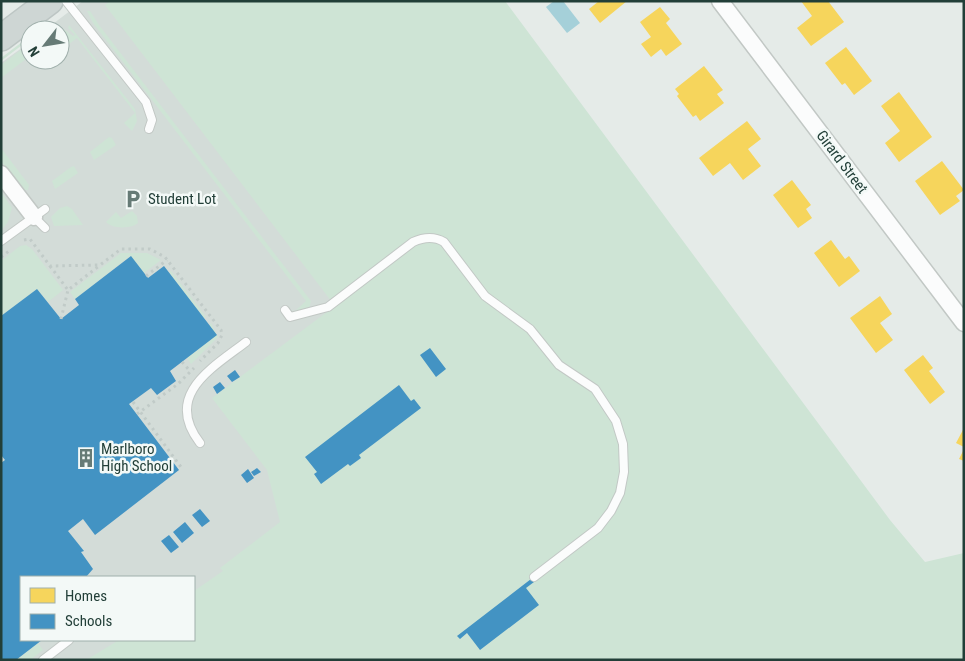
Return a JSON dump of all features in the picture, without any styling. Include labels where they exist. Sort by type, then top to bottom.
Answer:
[{"type":"main road","points":[[1,38],[50,1]]},
{"type":"street","name":"Girard Street","points":[[720,1],[964,323]]},
{"type":"street","points":[[1,174],[41,218]]},
{"type":"lane","points":[[66,1],[146,102],[152,120],[148,128]]},
{"type":"lane","points":[[1,241],[41,218]]},
{"type":"lane","points":[[285,310],[290,317],[328,307],[413,242],[427,238],[437,238],[444,242],[486,296],[530,329],[559,366],[595,389],[616,421],[622,444],[624,472],[620,493],[598,528],[534,578]]},
{"type":"lane","points":[[200,443],[190,430],[187,409],[190,392],[205,374],[246,342]]},
{"type":"lane","points":[[43,660],[68,641]]},
{"type":"path","points":[[1,257],[24,239],[30,240],[68,290]]},
{"type":"path","points":[[61,319],[68,290],[121,249],[150,249],[167,260],[211,317],[222,335],[218,343],[190,371],[139,413]]},
{"type":"path","points":[[146,276],[167,260]]},
{"type":"path","points":[[50,266],[100,265]]},
{"type":"path","points":[[206,322],[211,317]]},
{"type":"path","points":[[182,362],[190,371]]},
{"type":"path","points":[[133,402],[139,413],[181,467]]},
{"type":"shaded area","points":[[83,1],[490,1],[697,660],[1,660],[1,63],[20,49],[20,70],[70,70],[70,20],[58,20]]},
{"type":"green space","points":[[110,1],[505,1],[890,520],[925,562],[964,553],[964,660],[86,660],[117,641],[195,641],[195,590],[223,571],[220,568],[280,522],[267,470],[212,398],[335,306],[105,5]]},
{"type":"green space","points":[[87,11],[90,11],[311,301],[309,309],[294,312],[306,301],[93,23]]},
{"type":"green space","points":[[70,26],[135,109],[137,121],[132,131],[124,123],[135,113],[77,38],[70,43],[70,34],[75,35],[70,30]]},
{"type":"green space","points":[[20,44],[20,47],[1,61],[1,58]]},
{"type":"green space","points":[[20,51],[20,64],[1,78],[1,65]]},
{"type":"green space","points":[[109,137],[112,138],[116,145],[94,160],[90,152]]},
{"type":"green space","points":[[1,148],[29,185],[28,190],[23,190],[1,161]]},
{"type":"green space","points":[[74,166],[78,173],[55,189],[52,181]]},
{"type":"green space","points":[[1,192],[12,208],[8,222],[1,231]]},
{"type":"green space","points":[[67,206],[72,209],[83,225],[54,226],[51,217],[60,208]]},
{"type":"green space","points":[[132,211],[137,216],[138,223],[135,225],[117,227],[106,222],[116,212],[121,218]]},
{"type":"green space","points":[[26,245],[32,249],[63,290],[48,302],[37,289],[1,316],[1,261],[20,246]]},
{"type":"green space","points":[[121,253],[147,253],[161,260],[144,273],[130,256],[75,299],[70,292]]},
{"type":"green space","points":[[171,271],[206,317],[204,318],[169,272]]},
{"type":"green space","points":[[211,323],[218,337],[191,364],[187,358]]},
{"type":"green space","points":[[38,643],[43,650],[30,660],[16,660]]},
{"type":"water","points":[[554,1],[563,1],[580,23],[567,33],[546,7]]},
{"type":"building: Homes","points":[[599,1],[627,1],[600,23],[589,9]]},
{"type":"building: Homes","points":[[801,1],[828,1],[844,22],[811,46],[797,28],[812,16]]},
{"type":"building: Homes","points":[[660,7],[670,19],[666,23],[682,44],[666,56],[661,49],[651,57],[641,44],[651,37],[640,22]]},
{"type":"building: Homes","points":[[846,47],[872,81],[854,95],[845,83],[842,85],[825,63]]},
{"type":"building: Homes","points":[[704,66],[723,90],[717,94],[724,103],[700,121],[696,115],[693,117],[677,96],[679,94],[675,89]]},
{"type":"building: Homes","points":[[899,92],[932,137],[899,162],[885,143],[900,131],[881,106]]},
{"type":"building: Homes","points":[[747,121],[761,139],[748,149],[761,166],[743,180],[730,163],[713,176],[699,158]]},
{"type":"building: Homes","points":[[942,161],[964,190],[956,196],[960,201],[940,215],[915,181]]},
{"type":"building: Homes","points":[[792,180],[811,205],[806,209],[812,218],[798,228],[773,195]]},
{"type":"building: Homes","points":[[831,240],[845,259],[849,256],[860,271],[839,287],[814,253]]},
{"type":"building: Homes","points":[[880,296],[892,314],[880,323],[893,340],[876,353],[850,318]]},
{"type":"building: Homes","points":[[923,355],[933,368],[929,371],[945,392],[930,404],[904,370]]},
{"type":"building: Homes","points":[[964,428],[964,447],[956,443]]},
{"type":"building: Homes","points":[[964,449],[964,461],[959,459]]},
{"type":"building: Schools","name":"Marlboro High School","points":[[131,256],[148,278],[164,266],[217,335],[170,371],[176,381],[157,395],[151,388],[129,404],[179,470],[95,535],[83,519],[68,531],[84,551],[81,552],[93,569],[87,576],[20,576],[20,641],[41,641],[16,660],[1,660],[1,463],[5,460],[1,455],[1,316],[37,289],[61,319],[79,305],[75,299]]},
{"type":"building: Schools","points":[[430,348],[446,369],[436,377],[420,355]]},
{"type":"building: Schools","points":[[235,370],[240,377],[232,382],[227,376]]},
{"type":"building: Schools","points":[[220,382],[225,388],[217,394],[213,387]]},
{"type":"building: Schools","points":[[399,385],[411,401],[414,399],[421,408],[359,455],[361,458],[350,466],[348,464],[321,484],[314,474],[317,472],[305,457]]},
{"type":"building: Schools","points":[[257,468],[261,472],[254,476],[251,472]]},
{"type":"building: Schools","points":[[248,469],[254,478],[247,483],[241,475]]},
{"type":"building: Schools","points":[[200,509],[210,521],[202,527],[192,515]]},
{"type":"building: Schools","points":[[185,522],[194,533],[182,543],[173,532]]},
{"type":"building: Schools","points":[[169,535],[179,547],[171,553],[161,541]]},
{"type":"building: Schools","points":[[531,579],[534,582],[526,588],[539,605],[480,650],[467,633],[460,639],[457,636]]},
{"type":"place","name":"Student Lot","points":[[133,199]]},
{"type":"place","name":"Marlboro High School","points":[[86,458]]}]
